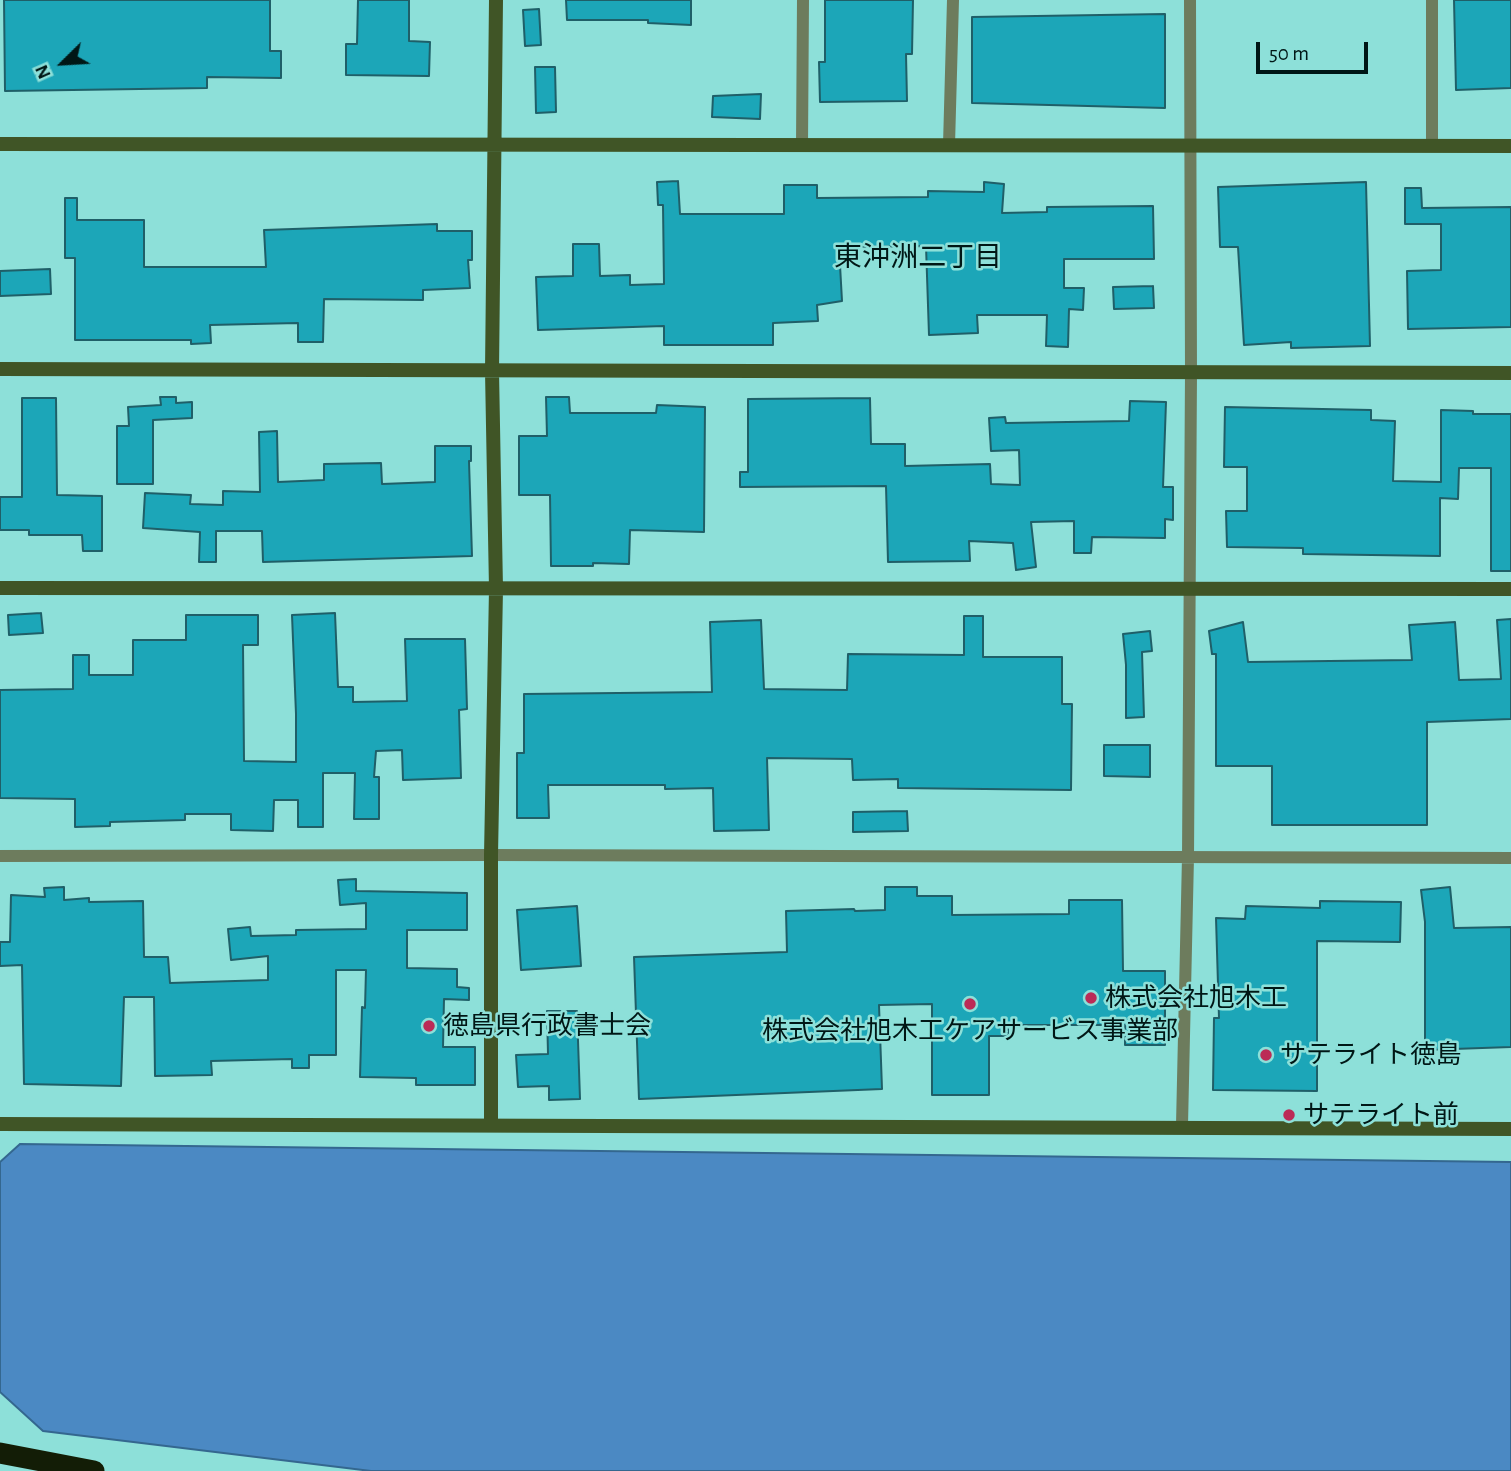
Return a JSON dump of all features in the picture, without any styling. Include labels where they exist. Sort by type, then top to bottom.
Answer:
[{"type":"highway","points":[[0,1453],[94,1471]]},
{"type":"street","points":[[491,1123],[491,855],[496,589],[492,371],[496,0]]},
{"type":"street","points":[[802,145],[803,0]]},
{"type":"street","points":[[949,145],[953,0]]},
{"type":"street","points":[[1182,1125],[1190,590],[1190,0]]},
{"type":"street","points":[[1432,0],[1432,146]]},
{"type":"street","points":[[0,144],[1511,146]]},
{"type":"street","points":[[0,369],[1511,373]]},
{"type":"street","points":[[0,588],[1511,589]]},
{"type":"street","points":[[0,856],[1511,858]]},
{"type":"street","points":[[0,1124],[491,1123],[1511,1128]]},
{"type":"street","points":[[0,1124],[1511,1128]]},
{"type":"water","points":[[20,1144],[1511,1162],[1511,1471],[371,1471],[43,1431],[0,1392],[0,1162]]},
{"type":"building","points":[[4,0],[270,0],[270,51],[281,51],[281,78],[207,77],[207,88],[5,91]]},
{"type":"building","points":[[358,0],[409,0],[409,41],[430,42],[429,76],[346,75],[346,44],[357,44]]},
{"type":"building","points":[[566,0],[691,0],[691,25],[648,23],[648,20],[567,20]]},
{"type":"building","points":[[825,0],[913,0],[912,54],[906,54],[907,101],[820,102],[819,62],[825,62]]},
{"type":"building","points":[[1454,0],[1511,0],[1511,88],[1456,90]]},
{"type":"building","points":[[539,9],[541,45],[525,46],[523,10]]},
{"type":"building","points":[[1165,14],[1165,108],[972,103],[972,17]]},
{"type":"building","points":[[535,67],[555,67],[556,112],[536,113]]},
{"type":"building","points":[[761,94],[760,119],[712,117],[713,96]]},
{"type":"building","points":[[678,181],[680,214],[784,214],[784,185],[817,185],[817,198],[928,197],[928,191],[984,192],[984,182],[1004,184],[1002,213],[1047,212],[1047,207],[1153,206],[1154,259],[1064,259],[1064,288],[1084,288],[1083,310],[1069,309],[1068,347],[1046,346],[1047,315],[977,315],[978,333],[929,335],[926,246],[839,247],[842,301],[817,305],[818,321],[773,323],[773,345],[664,345],[664,326],[538,330],[536,277],[573,276],[573,244],[599,244],[600,276],[630,275],[630,285],[664,284],[663,205],[658,205],[657,182]]},
{"type":"building","points":[[1366,182],[1370,346],[1291,348],[1291,342],[1244,345],[1238,247],[1220,247],[1218,187]]},
{"type":"building","points":[[1405,188],[1421,188],[1422,208],[1511,207],[1511,327],[1408,329],[1407,271],[1441,270],[1441,224],[1405,224]]},
{"type":"building","points":[[65,198],[77,198],[77,220],[144,220],[144,267],[266,267],[264,230],[437,224],[437,231],[472,231],[472,260],[468,260],[470,288],[423,290],[423,300],[324,299],[323,342],[298,342],[298,323],[210,325],[211,343],[191,344],[191,340],[75,340],[75,258],[65,258]]},
{"type":"building","points":[[50,269],[51,294],[0,296],[0,271]]},
{"type":"building","points":[[1153,286],[1154,308],[1114,309],[1113,287]]},
{"type":"building","points":[[160,397],[176,397],[176,403],[192,402],[192,418],[153,420],[153,484],[117,484],[117,426],[129,426],[128,407],[161,405]]},
{"type":"building","points":[[546,397],[569,397],[570,413],[656,413],[657,405],[705,407],[704,532],[630,530],[629,564],[551,566],[550,495],[519,495],[519,436],[547,436]]},
{"type":"building","points":[[22,398],[56,398],[57,495],[102,496],[102,551],[83,551],[82,535],[29,535],[29,530],[0,530],[0,497],[22,497]]},
{"type":"building","points":[[870,398],[871,444],[905,444],[905,466],[990,464],[991,484],[1020,485],[1019,450],[991,451],[989,418],[1005,417],[1006,423],[1129,421],[1130,401],[1166,402],[1163,487],[1173,487],[1173,520],[1165,519],[1165,538],[1092,537],[1091,553],[1074,553],[1074,521],[1031,522],[1036,567],[1016,570],[1013,543],[969,541],[970,561],[888,562],[886,486],[740,487],[740,472],[748,472],[748,399]]},
{"type":"building","points":[[1225,407],[1371,410],[1371,420],[1395,421],[1393,481],[1441,482],[1441,410],[1473,411],[1473,414],[1511,414],[1511,571],[1491,571],[1491,468],[1459,468],[1458,499],[1440,498],[1440,556],[1303,554],[1303,548],[1227,547],[1226,511],[1247,511],[1247,467],[1224,467]]},
{"type":"building","points":[[277,431],[278,482],[324,480],[324,464],[381,463],[382,484],[435,482],[435,446],[471,446],[469,461],[472,556],[263,562],[262,531],[216,531],[216,562],[199,562],[200,532],[143,528],[145,493],[191,495],[190,504],[223,505],[223,491],[260,492],[259,432]]},
{"type":"building","points":[[41,613],[43,633],[9,635],[8,615]]},
{"type":"building","points":[[335,613],[338,687],[353,687],[353,702],[407,701],[405,639],[465,639],[467,709],[459,710],[461,778],[403,780],[402,750],[376,751],[374,777],[379,777],[379,819],[354,819],[355,773],[323,773],[323,827],[298,827],[298,800],[274,800],[273,831],[231,830],[231,814],[185,814],[185,820],[110,822],[110,826],[75,827],[75,799],[0,798],[0,690],[73,689],[73,655],[89,655],[89,675],[133,675],[133,640],[186,640],[186,615],[258,615],[258,645],[243,645],[244,761],[296,762],[292,615]]},
{"type":"building","points":[[964,616],[983,616],[983,657],[1062,657],[1062,704],[1072,704],[1071,790],[898,788],[898,779],[853,780],[852,759],[767,758],[769,830],[714,831],[713,788],[665,789],[665,785],[548,785],[549,818],[517,818],[517,753],[524,753],[524,694],[712,692],[710,622],[761,620],[764,689],[847,690],[848,654],[964,655]]},
{"type":"building","points":[[1511,619],[1511,719],[1427,722],[1427,825],[1272,825],[1272,766],[1216,766],[1216,654],[1212,654],[1209,631],[1243,622],[1248,662],[1412,660],[1409,625],[1455,622],[1459,680],[1501,679],[1497,620]]},
{"type":"building","points":[[1150,631],[1152,651],[1142,652],[1144,717],[1126,718],[1123,634]]},
{"type":"building","points":[[1104,745],[1150,745],[1150,777],[1104,776]]},
{"type":"building","points":[[907,811],[908,831],[853,832],[853,812]]},
{"type":"building","points":[[356,879],[356,891],[467,893],[467,930],[407,930],[407,968],[457,969],[457,987],[469,988],[469,1000],[444,999],[443,1047],[475,1047],[475,1085],[416,1085],[416,1078],[360,1077],[366,970],[336,970],[336,1055],[309,1055],[309,1068],[292,1068],[292,1059],[211,1061],[212,1075],[155,1076],[154,997],[124,997],[121,1086],[24,1084],[22,965],[0,966],[0,942],[10,942],[11,895],[45,897],[44,888],[64,887],[64,900],[89,898],[89,902],[143,901],[144,957],[168,957],[170,983],[268,980],[268,956],[231,960],[228,929],[250,927],[251,936],[296,935],[296,930],[366,929],[366,903],[340,905],[338,880]]},
{"type":"building","points":[[885,887],[917,887],[917,896],[952,896],[952,915],[1069,914],[1069,900],[1122,900],[1123,971],[1165,971],[1165,1045],[1125,1045],[1125,1025],[1008,1025],[1008,1036],[989,1036],[989,1095],[932,1095],[932,1004],[879,1005],[882,1089],[639,1099],[634,957],[787,952],[786,911],[885,910]]},
{"type":"building","points":[[1450,887],[1454,928],[1511,927],[1511,1047],[1425,1050],[1425,922],[1421,890]]},
{"type":"building","points":[[1320,901],[1401,902],[1400,942],[1317,941],[1317,1091],[1213,1090],[1214,1018],[1219,1018],[1216,918],[1245,919],[1246,906],[1320,908]]},
{"type":"building","points":[[577,906],[581,966],[521,970],[517,910]]},
{"type":"building","points":[[547,1011],[577,1011],[580,1099],[549,1100],[549,1086],[518,1087],[516,1055],[548,1054]]},
{"type":"place","name":"株式会社旭木工","points":[[1091,998]]},
{"type":"place","name":"株式会社旭木工ケアサービス事業部","points":[[970,1004]]},
{"type":"place","name":"徳島県行政書士会","points":[[429,1026]]},
{"type":"place","name":"サテライト徳島","points":[[1266,1055]]},
{"type":"place","name":"サテライト前","points":[[1289,1115]]},
{"type":"district","name":"東沖洲二丁目","points":[[918,258]]}]
